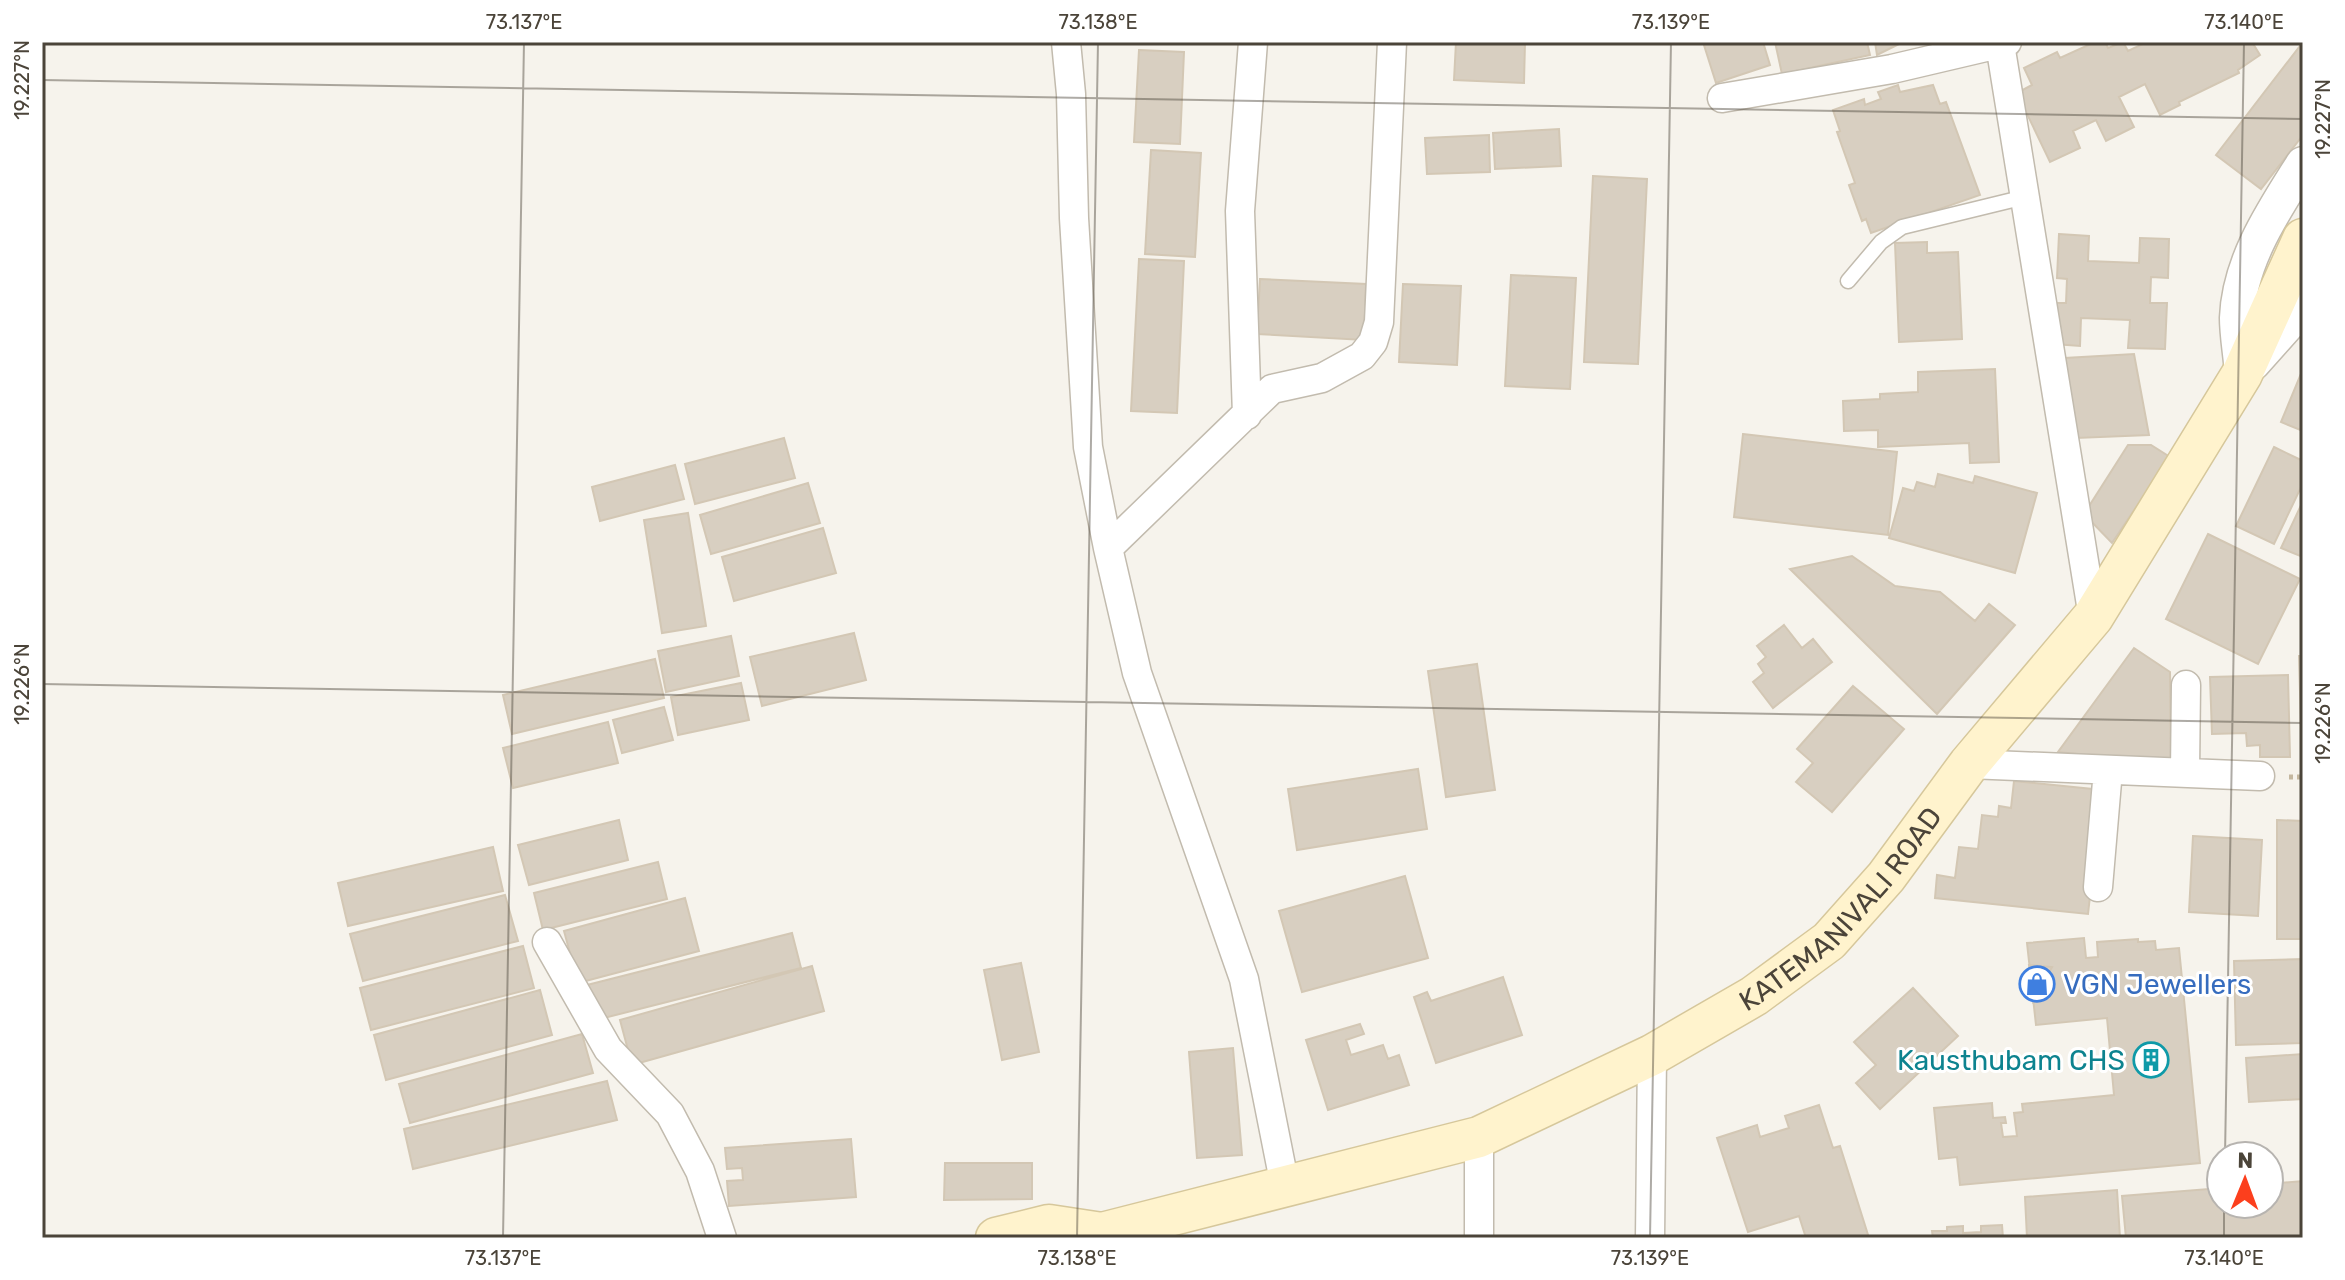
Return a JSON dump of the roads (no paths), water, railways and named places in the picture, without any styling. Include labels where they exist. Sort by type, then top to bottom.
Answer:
[{"type":"main road","name":"KATEMANIVALI ROAD","points":[[996,1238],[1049,1225],[1100,1236],[1479,1137],[1652,1055],[1754,996],[1829,941],[1886,877],[1969,764],[2093,617],[2242,374],[2303,239]]},
{"type":"street","points":[[1066,42],[1088,447],[1137,673],[1244,979],[1285,1186]]},
{"type":"street","points":[[1247,415],[1240,211],[1253,42]]},
{"type":"street","points":[[1108,548],[1272,389],[1322,378],[1362,356],[1373,342],[1379,322],[1392,42]]},
{"type":"street","points":[[1722,98],[1892,69],[2004,43],[2025,197],[2093,617]]},
{"type":"street","points":[[2242,374],[2237,317],[2246,274],[2264,226],[2303,164]]},
{"type":"street","points":[[2242,374],[2303,307]]},
{"type":"street","points":[[2185,773],[2186,685]]},
{"type":"street","points":[[1969,764],[2260,776]]},
{"type":"street","points":[[2098,887],[2108,770]]},
{"type":"street","points":[[547,942],[608,1049],[670,1114],[700,1171],[722,1238]]},
{"type":"street","points":[[1650,1238],[1652,1055]]},
{"type":"street","points":[[1479,1137],[1479,1238]]},
{"type":"lane","points":[[1848,281],[1881,242],[1902,227],[2025,197]]},
{"type":"place","name":"VGN Jewellers","points":[[2037,984]]},
{"type":"place","name":"Kausthubam CHS","points":[[2151,1060]]}]
